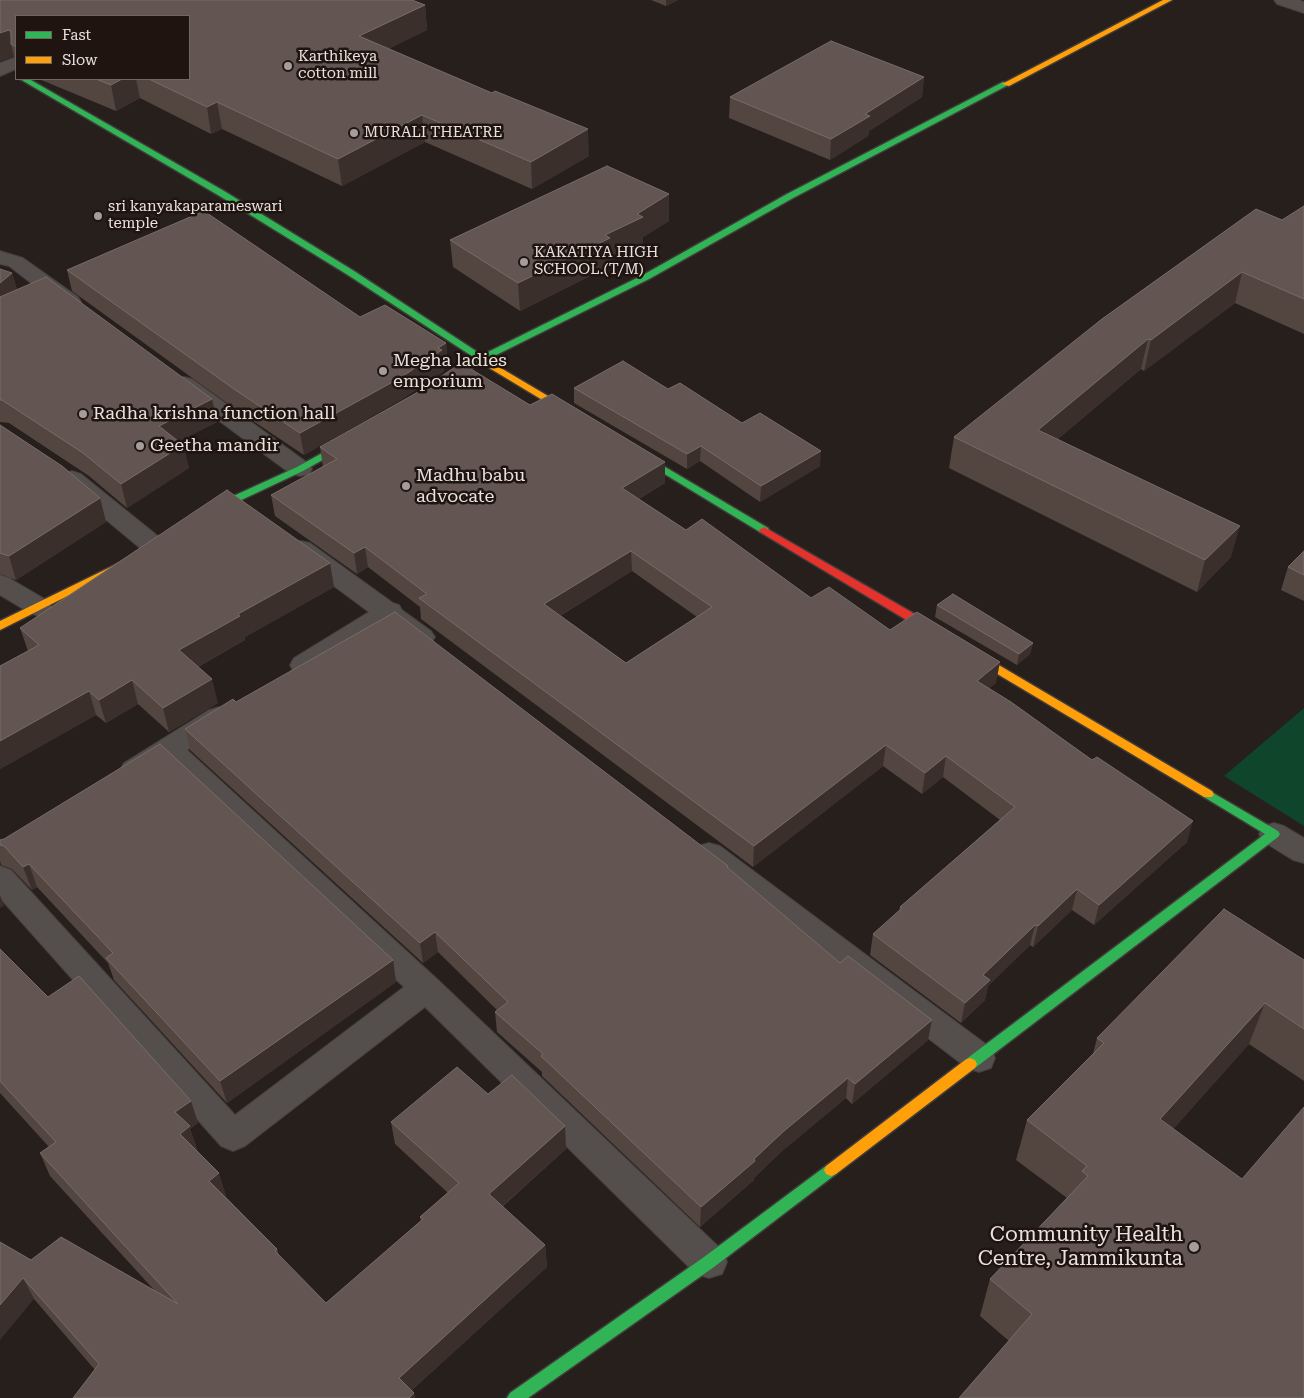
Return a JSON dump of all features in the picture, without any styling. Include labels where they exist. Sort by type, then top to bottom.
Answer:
[{"type":"street","points":[[457,375],[480,359],[646,277],[790,196],[1168,0]]},
{"type":"street","points":[[1283,0],[1304,8]]},
{"type":"street","points":[[26,80],[222,193],[351,272],[480,359],[591,426]]},
{"type":"street","points":[[0,257],[16,262],[87,314]]},
{"type":"street","points":[[166,371],[300,469]]},
{"type":"street","points":[[194,524],[233,500],[300,469],[360,435]]},
{"type":"street","points":[[625,446],[1304,852]]},
{"type":"street","points":[[0,626],[151,549],[79,483],[55,468]]},
{"type":"street","points":[[233,500],[256,517]]},
{"type":"street","points":[[280,534],[390,612],[445,654]]},
{"type":"street","points":[[0,584],[39,606]]},
{"type":"street","points":[[283,678],[390,612]]},
{"type":"street","points":[[109,785],[242,703]]},
{"type":"street","points":[[168,749],[426,988],[709,1262]]},
{"type":"street","points":[[514,1398],[709,1262],[1274,834]]},
{"type":"street","points":[[692,841],[979,1058]]},
{"type":"street","points":[[0,878],[233,1136],[426,988]]},
{"type":"green space","points":[[1304,708],[1304,826],[1224,776]]},
{"type":"building","points":[[0,0],[412,0],[425,5],[359,36],[492,93],[495,91],[588,129],[531,162],[422,115],[338,159],[217,102],[207,107],[151,80],[190,80],[190,15],[15,15],[15,46],[11,44],[11,31],[0,33]]},
{"type":"building","points":[[831,41],[924,77],[865,114],[870,116],[831,139],[730,97]]},
{"type":"building","points":[[98,80],[120,80],[111,85]]},
{"type":"building","points":[[607,166],[669,194],[637,214],[643,217],[605,235],[610,238],[518,283],[450,240]]},
{"type":"building","points":[[1304,206],[1304,299],[1242,272],[1151,340],[1148,339],[1038,430],[1240,526],[1205,560],[954,437],[1102,319],[1256,209],[1282,220]]},
{"type":"building","points":[[204,211],[360,317],[385,305],[446,343],[438,348],[442,350],[400,378],[300,433],[234,389],[67,270]]},
{"type":"building","points":[[0,269],[12,273],[0,283]]},
{"type":"building","points":[[46,277],[212,399],[159,426],[183,445],[121,484],[83,453],[0,400],[0,297]]},
{"type":"building","points":[[623,361],[668,389],[680,383],[742,423],[760,413],[821,451],[761,486],[701,446],[687,454],[574,388]]},
{"type":"building","points":[[461,363],[530,405],[552,394],[665,462],[622,488],[686,530],[702,519],[811,598],[829,587],[890,630],[917,612],[1000,662],[977,681],[1011,702],[1092,760],[1097,757],[1193,821],[1099,905],[1077,889],[1038,926],[1035,925],[983,975],[990,980],[965,1003],[873,934],[902,908],[900,907],[1015,807],[946,756],[925,773],[886,745],[754,846],[419,598],[427,594],[365,547],[354,553],[271,495],[337,459],[320,447],[418,392]],"holes":[[[631,551],[712,607],[626,663],[544,604]]]},
{"type":"building","points":[[0,425],[62,466],[100,498],[9,556],[0,553]]},
{"type":"building","points":[[227,490],[330,563],[238,614],[240,616],[179,650],[212,679],[163,708],[132,680],[99,700],[89,691],[0,741],[0,666],[39,645],[20,628]]},
{"type":"building","points":[[1304,551],[1304,575],[1288,567]]},
{"type":"building","points":[[953,594],[1033,643],[1019,654],[937,605]]},
{"type":"building","points":[[395,612],[728,866],[840,963],[848,956],[932,1020],[855,1084],[848,1078],[784,1131],[754,1159],[755,1161],[701,1207],[541,1056],[543,1054],[495,1012],[508,1002],[435,932],[420,943],[185,729],[233,699],[236,702]]},
{"type":"building","points":[[160,744],[393,960],[220,1081],[106,958],[113,953],[29,864],[23,867],[4,846],[0,845],[0,840]]},
{"type":"building","points":[[1224,909],[1304,960],[1304,1029],[1265,1003],[1160,1119],[1242,1179],[1304,1107],[1304,1398],[959,1398],[1032,1314],[990,1279],[1088,1176],[1082,1171],[1087,1166],[1027,1120],[1104,1043],[1097,1038]]},
{"type":"building","points":[[0,949],[48,997],[79,976],[191,1101],[175,1112],[190,1126],[180,1134],[219,1173],[209,1181],[277,1249],[275,1251],[326,1303],[423,1219],[420,1217],[459,1183],[391,1122],[457,1067],[488,1094],[512,1075],[565,1126],[489,1194],[545,1245],[399,1378],[414,1393],[409,1398],[73,1398],[99,1364],[23,1278],[0,1305],[0,1242],[31,1260],[61,1237],[178,1304],[40,1153],[56,1142],[0,1081]]},
{"type":"traffic: fast","points":[[26,80],[221,193],[351,273],[494,367]]},
{"type":"traffic: fast","points":[[468,367],[480,359],[646,277],[790,196],[1006,84]]},
{"type":"traffic: fast","points":[[205,517],[233,500],[300,469],[353,439]]},
{"type":"traffic: fast","points":[[633,451],[764,530]]},
{"type":"traffic: fast","points":[[970,1064],[1274,834],[1208,794]]},
{"type":"traffic: fast","points":[[515,1398],[709,1262],[831,1170]]},
{"type":"traffic: slow","points":[[1006,84],[1168,0]]},
{"type":"traffic: slow","points":[[494,367],[577,417]]},
{"type":"traffic: slow","points":[[0,626],[131,560]]},
{"type":"traffic: slow","points":[[914,619],[1208,794]]},
{"type":"traffic: slow","points":[[831,1170],[970,1064]]},
{"type":"traffic: jam","points":[[764,530],[914,619]]},
{"type":"place","name":"Karthikeya cotton mill","points":[[288,66]]},
{"type":"place","name":"MURALI THEATRE","points":[[354,133]]},
{"type":"place","name":"sri kanyakaparameswari temple","points":[[98,216]]},
{"type":"place","name":"KAKATIYA HIGH SCHOOL.(T/M)","points":[[524,262]]},
{"type":"place","name":"Megha ladies emporium","points":[[383,371]]},
{"type":"place","name":"Radha krishna function hall","points":[[83,414]]},
{"type":"place","name":"Geetha mandir","points":[[140,446]]},
{"type":"place","name":"Madhu babu advocate","points":[[406,486]]},
{"type":"place","name":"Community Health Centre, Jammikunta","points":[[1194,1247]]}]
